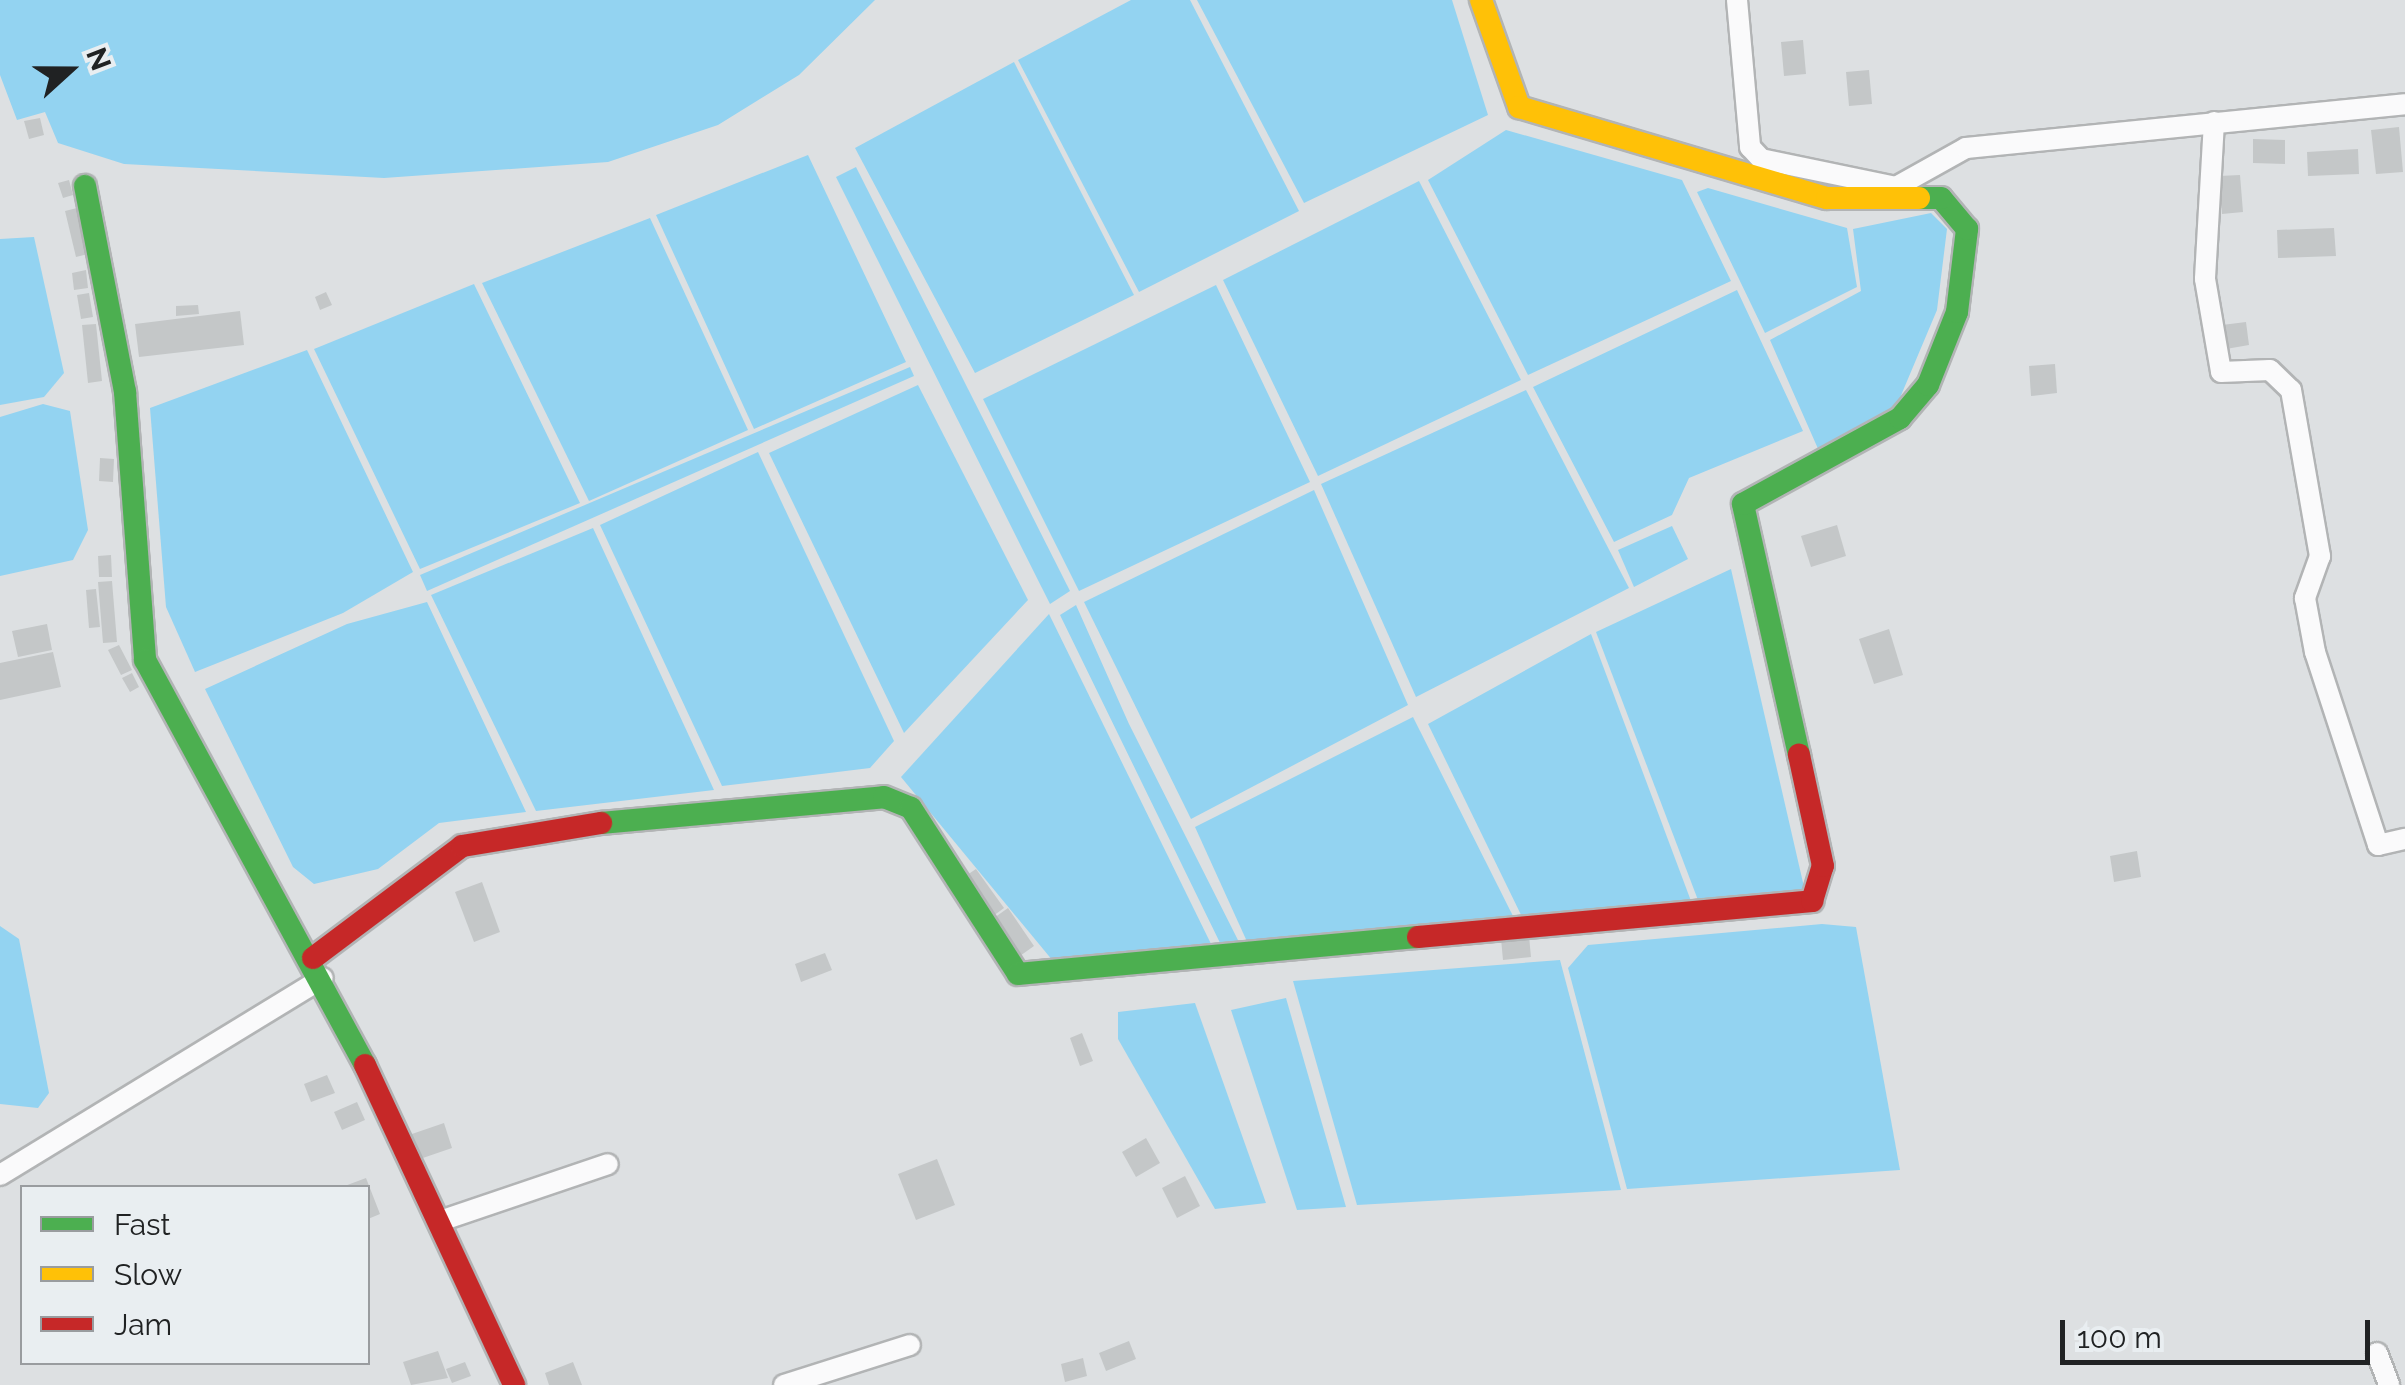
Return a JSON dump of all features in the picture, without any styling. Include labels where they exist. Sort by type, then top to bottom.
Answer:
[{"type":"street","points":[[0,1175],[318,968],[462,846],[559,826],[884,796],[911,808],[1018,974],[1812,900],[1823,866],[1742,504],[1900,418],[1928,386],[1957,312],[1966,228],[1941,198],[1827,198],[1519,107],[1481,0]]},
{"type":"street","points":[[1737,0],[1750,147],[1761,159],[1896,187],[1966,148],[2405,104]]},
{"type":"street","points":[[2214,122],[2205,279],[2221,372],[2270,370],[2292,390],[2320,556],[2305,598],[2314,652],[2378,845],[2405,839]]},
{"type":"street","points":[[85,186],[124,392],[145,660],[318,968],[440,1220],[514,1385]]},
{"type":"street","points":[[440,1220],[608,1164]]},
{"type":"street","points":[[784,1385],[910,1345]]},
{"type":"street","points":[[2377,1352],[2389,1385]]},
{"type":"water","points":[[0,0],[875,0],[799,75],[718,125],[608,162],[384,178],[124,164],[58,143],[45,112],[17,120],[0,75]]},
{"type":"water","points":[[1131,0],[1190,0],[1299,211],[1139,292],[1018,60]]},
{"type":"water","points":[[1197,0],[1452,0],[1488,115],[1304,203]]},
{"type":"water","points":[[1014,62],[1134,295],[975,373],[855,148]]},
{"type":"water","points":[[1506,130],[1682,180],[1731,281],[1528,375],[1428,180]]},
{"type":"water","points":[[808,155],[906,362],[754,429],[656,215]]},
{"type":"water","points":[[856,167],[1070,591],[1050,604],[836,177]]},
{"type":"water","points":[[1419,181],[1521,380],[1318,476],[1223,280]]},
{"type":"water","points":[[1708,188],[1847,228],[1857,287],[1765,333],[1697,192]]},
{"type":"water","points":[[1931,213],[1947,229],[1937,310],[1894,412],[1819,451],[1770,340],[1861,291],[1853,229]]},
{"type":"water","points":[[650,218],[748,430],[589,501],[482,283]]},
{"type":"water","points":[[34,237],[64,373],[44,397],[0,405],[0,239]]},
{"type":"water","points":[[474,284],[580,503],[420,569],[314,349]]},
{"type":"water","points":[[1216,285],[1310,482],[1079,591],[983,399]]},
{"type":"water","points":[[1737,290],[1803,431],[1689,478],[1672,515],[1614,542],[1533,387]]},
{"type":"water","points":[[307,350],[413,572],[343,613],[195,672],[166,607],[150,408]]},
{"type":"water","points":[[910,367],[914,376],[427,591],[420,575]]},
{"type":"water","points":[[918,385],[1028,600],[904,733],[769,453]]},
{"type":"water","points":[[1526,390],[1629,588],[1416,697],[1321,484]]},
{"type":"water","points":[[43,404],[70,411],[88,530],[73,560],[0,576],[0,417]]},
{"type":"water","points":[[758,452],[894,741],[870,768],[722,786],[600,525]]},
{"type":"water","points":[[1314,490],[1408,705],[1191,819],[1084,602]]},
{"type":"water","points":[[1672,526],[1688,559],[1634,587],[1618,550]]},
{"type":"water","points":[[593,528],[714,790],[536,811],[431,595]]},
{"type":"water","points":[[1731,569],[1804,887],[1798,898],[1701,908],[1596,632]]},
{"type":"water","points":[[427,602],[526,812],[439,823],[378,869],[314,884],[293,867],[205,689],[347,624]]},
{"type":"water","points":[[1076,605],[1129,724],[1243,950],[1223,949],[1060,615]]},
{"type":"water","points":[[1049,614],[1216,954],[1053,961],[901,777]]},
{"type":"water","points":[[1591,634],[1694,909],[1525,923],[1428,724]]},
{"type":"water","points":[[1413,717],[1517,924],[1249,946],[1195,827]]},
{"type":"water","points":[[1822,924],[1856,927],[1900,1170],[1627,1189],[1568,968],[1588,945]]},
{"type":"water","points":[[0,926],[19,939],[49,1093],[38,1108],[0,1104]]},
{"type":"water","points":[[1560,960],[1621,1190],[1357,1205],[1293,981]]},
{"type":"water","points":[[1286,998],[1346,1207],[1297,1210],[1231,1010]]},
{"type":"water","points":[[1195,1003],[1266,1203],[1215,1209],[1118,1039],[1118,1012]]},
{"type":"building","points":[[1803,40],[1806,74],[1784,76],[1781,42]]},
{"type":"building","points":[[1869,70],[1872,104],[1849,106],[1846,72]]},
{"type":"building","points":[[40,118],[44,135],[29,139],[24,121]]},
{"type":"building","points":[[2399,127],[2403,172],[2376,174],[2371,130]]},
{"type":"building","points":[[2253,139],[2285,140],[2285,164],[2253,163]]},
{"type":"building","points":[[2358,149],[2359,174],[2308,176],[2307,152]]},
{"type":"building","points":[[2240,175],[2243,212],[2222,214],[2219,176]]},
{"type":"building","points":[[69,180],[73,195],[63,198],[58,183]]},
{"type":"building","points":[[77,208],[88,254],[76,257],[65,211]]},
{"type":"building","points":[[2334,228],[2336,256],[2278,258],[2277,230]]},
{"type":"building","points":[[86,270],[88,288],[74,290],[72,273]]},
{"type":"building","points":[[326,292],[332,305],[320,310],[315,297]]},
{"type":"building","points":[[89,293],[93,317],[81,319],[77,295]]},
{"type":"building","points":[[198,305],[199,314],[176,316],[176,306]]},
{"type":"building","points":[[240,311],[244,345],[139,357],[135,324]]},
{"type":"building","points":[[2246,322],[2249,345],[2226,349],[2222,325]]},
{"type":"building","points":[[96,324],[102,381],[88,383],[82,325]]},
{"type":"building","points":[[2055,364],[2057,393],[2031,396],[2029,366]]},
{"type":"building","points":[[100,458],[114,459],[113,482],[99,481]]},
{"type":"building","points":[[1837,525],[1846,556],[1811,567],[1801,536]]},
{"type":"building","points":[[111,555],[112,577],[99,577],[98,556]]},
{"type":"building","points":[[112,581],[117,642],[103,643],[98,582]]},
{"type":"building","points":[[96,589],[100,627],[89,628],[86,590]]},
{"type":"building","points":[[47,624],[52,650],[18,657],[12,631]]},
{"type":"building","points":[[1889,629],[1903,675],[1874,684],[1859,639]]},
{"type":"building","points":[[119,645],[132,670],[121,675],[108,650]]},
{"type":"building","points":[[53,652],[61,687],[0,700],[0,663]]},
{"type":"building","points":[[132,673],[139,687],[130,692],[122,678]]},
{"type":"building","points":[[2137,851],[2141,877],[2114,882],[2110,856]]},
{"type":"building","points":[[976,869],[1004,908],[989,919],[961,879]]},
{"type":"building","points":[[482,882],[500,932],[474,942],[455,892]]},
{"type":"building","points":[[1008,908],[1034,946],[1010,963],[984,925]]},
{"type":"building","points":[[1529,936],[1531,957],[1503,960],[1501,939]]},
{"type":"building","points":[[825,953],[832,970],[801,982],[795,964]]},
{"type":"building","points":[[1082,1033],[1093,1061],[1080,1066],[1070,1038]]},
{"type":"building","points":[[327,1075],[335,1093],[311,1102],[304,1084]]},
{"type":"building","points":[[357,1102],[365,1120],[342,1130],[334,1112]]},
{"type":"building","points":[[444,1123],[452,1148],[417,1160],[409,1135]]},
{"type":"building","points":[[1146,1138],[1160,1163],[1136,1177],[1122,1152]]},
{"type":"building","points":[[937,1159],[955,1205],[916,1220],[898,1174]]},
{"type":"building","points":[[1185,1176],[1200,1206],[1177,1218],[1162,1188]]},
{"type":"building","points":[[366,1178],[369,1185],[347,1185]]},
{"type":"building","points":[[370,1188],[380,1214],[370,1218]]},
{"type":"building","points":[[1129,1341],[1136,1359],[1106,1371],[1099,1353]]},
{"type":"building","points":[[438,1351],[448,1378],[411,1385],[403,1362]]},
{"type":"building","points":[[1083,1358],[1087,1376],[1065,1382],[1061,1364]]},
{"type":"building","points":[[465,1362],[471,1376],[452,1383],[446,1369]]},
{"type":"building","points":[[573,1362],[582,1385],[549,1385],[545,1373]]},
{"type":"traffic: fast","points":[[85,186],[125,392],[145,660],[365,1065]]},
{"type":"traffic: fast","points":[[1799,755],[1743,504],[1900,418],[1928,385],[1957,312],[1967,229],[1941,198],[1919,198]]},
{"type":"traffic: fast","points":[[601,823],[884,797],[911,808],[1018,974],[1418,937]]},
{"type":"traffic: slow","points":[[1481,0],[1519,107],[1827,198],[1919,198]]},
{"type":"traffic: jam","points":[[1418,937],[1812,901],[1823,866],[1799,755]]},
{"type":"traffic: jam","points":[[313,958],[462,846],[601,823]]},
{"type":"traffic: jam","points":[[365,1065],[514,1385]]}]
